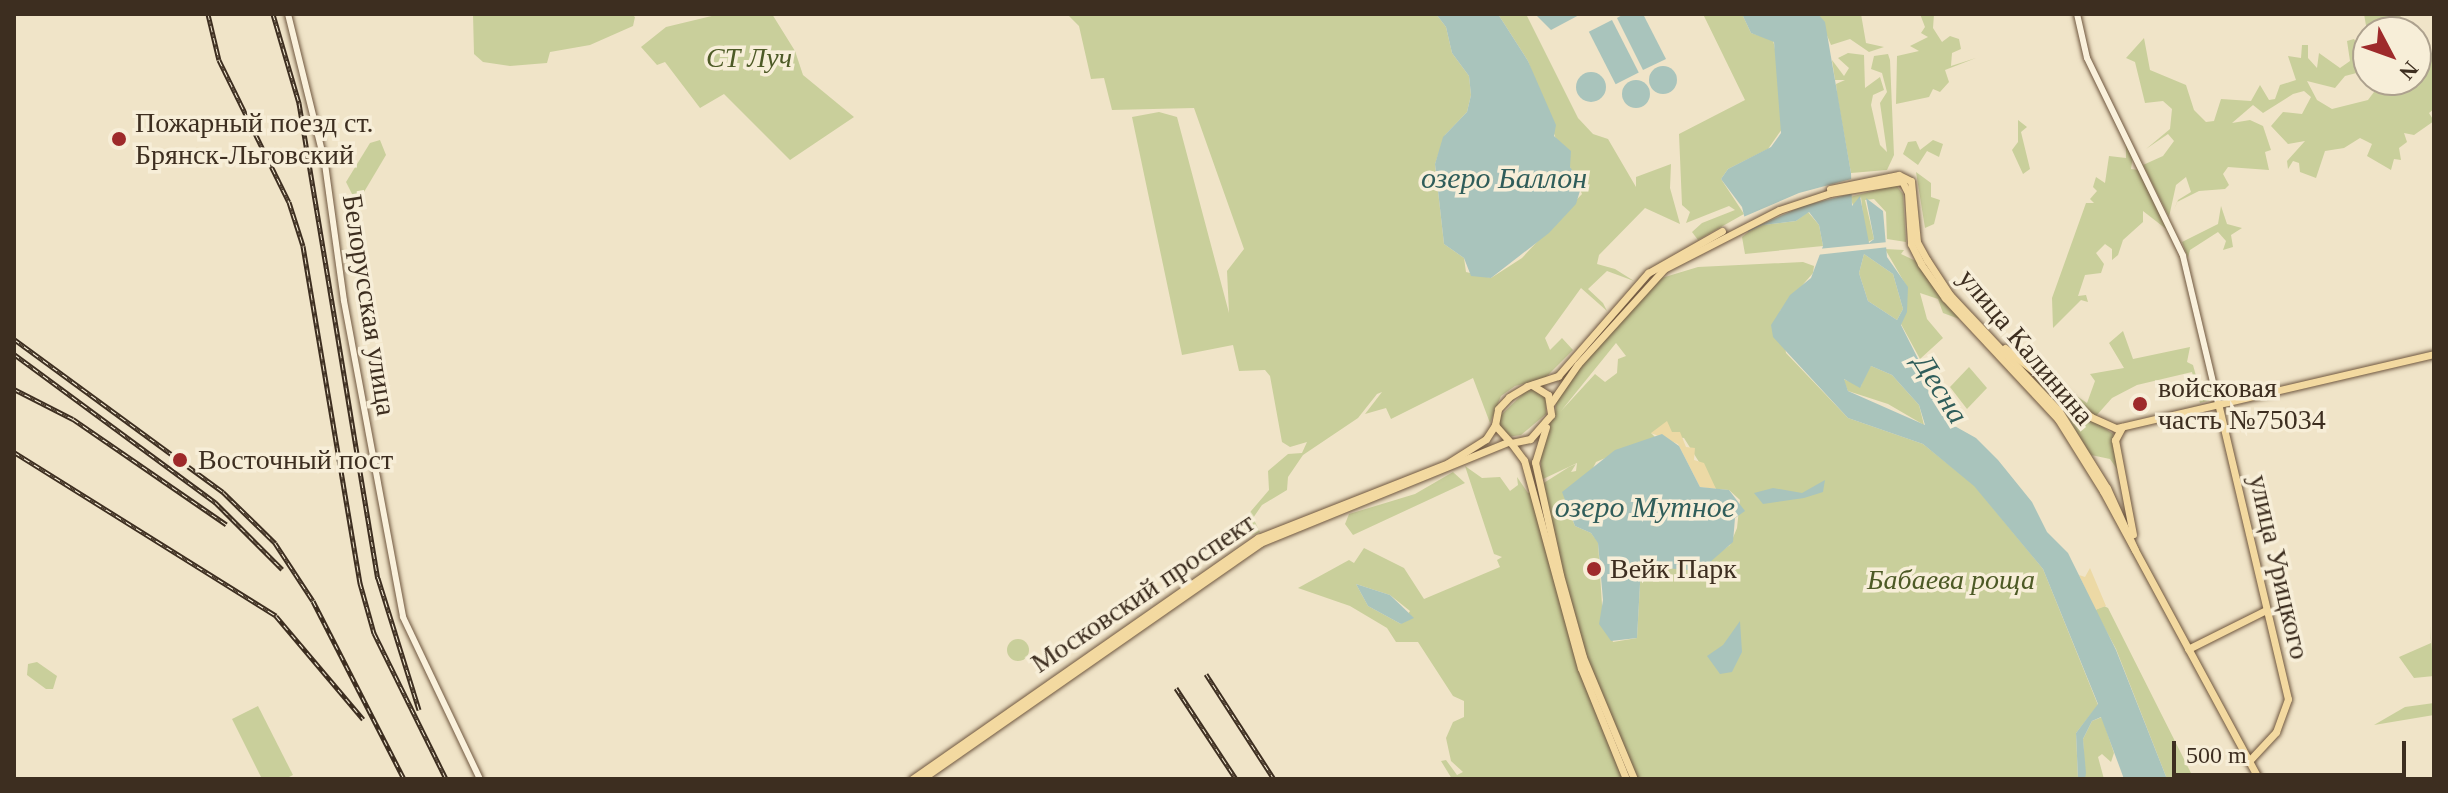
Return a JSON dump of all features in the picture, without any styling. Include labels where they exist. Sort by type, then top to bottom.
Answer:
[{"type":"main road","name":"Белорусская улица","points":[[288,14],[325,164],[344,301],[403,617],[480,779]]},
{"type":"main road","name":"улица Урицкого","points":[[2077,14],[2091,66],[2183,256],[2266,610],[2287,707],[2276,732],[2249,761]]},
{"type":"main road","name":"улица Калинина","points":[[1892,179],[1902,175],[1914,185],[1917,242],[1935,274],[2062,416],[2115,502],[2137,556]]},
{"type":"main road","points":[[1626,779],[1581,668],[1524,460],[1495,425],[1498,409],[1509,397],[1558,376],[1651,271],[1729,230],[1806,201],[1892,179]]},
{"type":"main road","name":"улица Калинина","points":[[1892,179],[1908,191],[1911,244],[1921,264],[1948,302],[2055,415],[2137,556],[2259,779]]},
{"type":"main road","points":[[1634,779],[1583,657],[1548,526],[1535,462],[1558,387],[1649,280],[1729,230]]},
{"type":"main road","points":[[1997,342],[2097,422],[2110,428],[2434,354]]},
{"type":"main road","points":[[1532,385],[1551,403]]},
{"type":"main road","points":[[1510,443],[1530,439],[1549,422]]},
{"type":"main road","name":"Московский проспект","points":[[1336,510],[1448,463],[1486,439],[1495,425]]},
{"type":"main road","points":[[2124,426],[2116,434],[2116,444],[2137,556]]},
{"type":"main road","name":"Московский проспект","points":[[922,779],[1258,538],[1510,443]]},
{"type":"main road","points":[[2188,649],[2266,610]]},
{"type":"main road","name":"Московский проспект","points":[[912,779],[1035,697]]},
{"type":"green space","points":[[473,14],[631,14],[635,17],[633,26],[590,45],[550,52],[547,63],[510,66],[483,62],[474,54]]},
{"type":"green space","name":"СТ Луч","points":[[720,14],[772,14],[795,51],[803,75],[854,117],[790,160],[724,94],[700,108],[665,62],[657,65],[641,47],[666,27]]},
{"type":"green space","points":[[1067,14],[1436,14],[1446,27],[1452,53],[1469,76],[1471,95],[1467,112],[1445,135],[1435,164],[1444,244],[1464,258],[1466,272],[1491,278],[1522,258],[1582,194],[1570,167],[1570,151],[1556,139],[1528,61],[1498,14],[1526,14],[1578,118],[1593,134],[1608,139],[1636,187],[1636,177],[1671,164],[1670,188],[1680,224],[1645,208],[1599,255],[1597,264],[1615,269],[1634,281],[1607,271],[1588,289],[1607,311],[1581,288],[1545,338],[1550,350],[1562,338],[1573,350],[1544,379],[1515,386],[1501,396],[1490,423],[1473,378],[1391,419],[1386,408],[1365,414],[1382,392],[1377,394],[1358,418],[1303,455],[1288,477],[1287,490],[1262,505],[1253,518],[1260,532],[1236,542],[1234,531],[1269,490],[1268,471],[1288,454],[1302,453],[1307,442],[1290,447],[1282,442],[1270,376],[1265,370],[1239,371],[1233,345],[1182,355],[1132,117],[1159,112],[1177,117],[1229,313],[1227,271],[1244,249],[1194,108],[1112,110],[1104,78],[1091,79],[1079,26]]},
{"type":"green space","points":[[1703,14],[1742,14],[1751,33],[1773,40],[1781,76],[1782,129],[1768,149],[1728,169],[1721,179],[1744,214],[1698,240],[1692,232],[1702,223],[1735,210],[1729,206],[1686,223],[1690,212],[1682,205],[1679,134],[1745,100]]},
{"type":"green space","points":[[1818,14],[1861,14],[1866,43],[1884,47],[1869,52],[1850,39],[1831,45]]},
{"type":"green space","points":[[1920,14],[1934,14],[1933,28],[1942,42],[1950,36],[1959,39],[1961,49],[1952,53],[1951,66],[1976,58],[1945,70],[1949,82],[1940,92],[1933,89],[1929,97],[1896,104],[1897,56],[1919,51],[1910,46],[1928,37],[1921,33],[1925,27]]},
{"type":"green space","points":[[2364,14],[2401,14],[2401,16]]},
{"type":"green space","points":[[2144,38],[2150,70],[2186,85],[2194,110],[2206,122],[2214,121],[2221,99],[2251,101],[2260,85],[2269,100],[2275,99],[2280,85],[2296,80],[2288,56],[2301,58],[2302,45],[2308,45],[2308,58],[2317,68],[2319,53],[2340,68],[2350,61],[2347,41],[2352,40],[2352,74],[2345,76],[2335,88],[2307,81],[2317,100],[2332,109],[2368,100],[2371,96],[2432,96],[2432,54],[2434,109],[2429,113],[2434,121],[2414,135],[2404,133],[2407,142],[2399,148],[2401,160],[2394,159],[2391,170],[2367,156],[2372,144],[2360,138],[2344,148],[2325,151],[2316,178],[2300,172],[2299,163],[2293,161],[2288,169],[2287,161],[2305,141],[2288,144],[2271,126],[2283,112],[2302,114],[2311,97],[2304,91],[2293,94],[2263,113],[2253,105],[2232,123],[2250,120],[2263,126],[2271,150],[2265,152],[2269,170],[2228,167],[2223,174],[2229,185],[2225,189],[2199,191],[2177,202],[2191,192],[2186,177],[2176,185],[2169,217],[2143,165],[2163,156],[2174,141],[2168,134],[2146,149],[2170,129],[2172,109],[2163,101],[2145,103],[2135,62],[2126,58]]},
{"type":"green space","points":[[1848,53],[1864,55],[1865,88],[1880,77],[1884,90],[1873,95],[1871,105],[1880,145],[1887,152],[1880,103],[1887,92],[1882,73],[1871,69],[1874,56],[1888,54],[1890,60],[1894,155],[1887,170],[1851,173],[1836,84],[1845,80],[1835,80],[1832,60],[1844,76],[1849,68],[1838,58]]},
{"type":"green space","points":[[2018,120],[2027,127],[2021,132],[2030,169],[2023,174],[2012,150],[2018,142]]},
{"type":"green space","points":[[380,140],[386,155],[364,192],[353,196],[346,182],[370,143]]},
{"type":"green space","points":[[1933,140],[1943,144],[1939,157],[1927,151],[1918,165],[1903,154],[1908,142],[1916,141],[1920,150]]},
{"type":"green space","points":[[2126,142],[2133,156],[2131,169],[2139,170],[2170,232],[2143,211],[2143,222],[2123,240],[2118,255],[2112,260],[2112,249],[2105,244],[2096,253],[2104,264],[2101,273],[2085,275],[2078,296],[2086,295],[2088,302],[2081,300],[2053,328],[2052,298],[2086,203],[2094,203],[2090,199],[2097,191],[2093,187],[2096,177],[2105,183],[2109,156],[2126,158]]},
{"type":"green space","points":[[1916,172],[1931,183],[1931,197],[1940,200],[1934,224],[1925,228]]},
{"type":"green space","points":[[1896,185],[1903,194],[1906,242],[1887,239],[1886,212],[1874,199],[1865,200],[1874,239],[1866,243],[1861,197],[1854,208],[1850,197]]},
{"type":"green space","points":[[2221,206],[2227,224],[2242,228],[2231,235],[2233,247],[2223,250],[2226,241],[2218,232],[2190,250],[2188,258],[2182,242],[2218,224]]},
{"type":"green space","points":[[1808,212],[1819,225],[1823,246],[1745,254],[1742,237],[1748,232],[1763,225],[1796,221]]},
{"type":"green space","points":[[1885,249],[1904,250],[1901,254],[1916,261],[1962,320],[1943,313],[1938,299],[1920,293],[1927,319],[1943,338],[1920,359],[1901,324],[1907,287]]},
{"type":"green space","points":[[1864,254],[1893,274],[1903,309],[1897,320],[1868,301],[1859,273]]},
{"type":"green space","name":"Бабаева роща","points":[[1803,262],[1814,266],[1813,273],[1780,311],[1786,353],[1848,418],[1923,444],[1974,485],[2043,569],[2098,705],[2076,733],[2078,779],[1452,779],[1441,761],[1446,760],[1457,775],[1463,772],[1451,761],[1446,738],[1453,722],[1464,717],[1464,701],[1453,696],[1418,642],[1396,642],[1387,628],[1350,606],[1298,588],[1349,560],[1354,563],[1364,548],[1404,568],[1424,599],[1500,567],[1497,560],[1502,557],[1494,554],[1465,466],[1482,478],[1500,477],[1510,491],[1518,485],[1517,477],[1528,493],[1576,464],[1571,472],[1576,471],[1577,463],[1541,480],[1541,441],[1555,414],[1557,395],[1655,280],[1698,267]],"holes":[[[1616,343],[1626,356],[1618,359],[1617,373],[1605,382],[1595,374],[1561,411]],[[1651,433],[1684,438],[1716,489],[1729,490],[1740,500],[1737,528],[1730,545],[1698,568],[1641,566],[1637,638],[1613,642],[1602,605],[1598,542],[1591,533],[1575,526],[1570,514],[1596,462],[1655,437]],[[1356,584],[1390,595],[1410,611],[1401,624],[1368,606]]]},
{"type":"green space","points":[[2123,331],[2133,359],[2190,347],[2187,362],[2193,365],[2200,390],[2212,388],[2212,400],[2200,403],[2192,372],[2137,385],[2112,398],[2096,416],[2037,369],[2087,403],[2095,381],[2090,374],[2124,368],[2109,343]]},
{"type":"green space","points":[[1871,366],[1892,375],[1919,405],[1924,425],[1888,404],[1848,391],[1843,379],[1861,386],[1864,371]]},
{"type":"green space","points":[[1969,367],[1987,388],[1967,409],[1950,387]]},
{"type":"green space","points":[[2029,374],[2113,434],[2117,469],[2110,459],[2091,455],[2059,403]]},
{"type":"green space","points":[[1536,389],[1546,394],[1546,414],[1521,435],[1507,437],[1498,426],[1499,417],[1526,391]]},
{"type":"green space","points":[[1453,472],[1465,483],[1353,535],[1345,524],[1349,514],[1415,494]]},
{"type":"green space","points":[[2104,606],[2108,608],[2194,779],[2167,779],[2116,649],[2095,610]]},
{"type":"green space","points":[[2430,625],[2434,676],[2414,678],[2399,657],[2431,643]]},
{"type":"green space","points":[[1014,639],[1022,639],[1029,650],[1022,661],[1014,661],[1007,654],[1007,646]]},
{"type":"green space","points":[[37,662],[57,676],[53,689],[46,689],[27,675],[28,664]]},
{"type":"green space","points":[[2434,703],[2434,715],[2374,725],[2405,707]]},
{"type":"green space","points":[[258,706],[293,775],[285,779],[262,779],[232,719]]},
{"type":"green space","points":[[2102,717],[2114,753],[2111,762],[2102,754],[2098,757],[2104,779],[2085,779],[2083,739],[2092,721]]},
{"type":"sand","points":[[1667,421],[1672,432],[1680,432],[1686,447],[1695,448],[1694,460],[1704,463],[1716,489],[1700,487],[1678,444],[1651,433]]},
{"type":"sand","points":[[2090,568],[2106,606],[2095,610],[2079,575],[2085,577]]},
{"type":"water","name":"озеро Баллон","points":[[1436,14],[1498,14],[1528,61],[1556,125],[1554,136],[1571,151],[1570,167],[1582,184],[1576,204],[1549,233],[1491,278],[1471,276],[1464,258],[1444,244],[1435,164],[1443,137],[1467,112],[1471,95],[1469,76],[1452,53],[1446,27]]},
{"type":"water","points":[[1535,14],[1581,14],[1551,30]]},
{"type":"water","points":[[1624,14],[1643,14],[1666,59],[1643,70],[1617,18]]},
{"type":"water","points":[[1742,14],[1818,14],[1825,22],[1851,173],[1852,206],[1860,196],[1869,243],[1874,239],[1866,198],[1883,211],[1887,257],[1908,287],[1907,312],[1901,325],[1951,424],[1976,438],[1998,460],[2032,502],[2047,532],[2068,553],[2116,650],[2167,779],[2124,779],[2101,717],[2092,721],[2083,739],[2086,773],[2085,779],[2078,779],[2076,733],[2098,704],[2043,569],[1974,486],[1923,444],[1848,418],[1773,337],[1771,325],[1790,295],[1811,278],[1823,246],[1819,225],[1809,212],[1796,221],[1763,225],[1748,232],[1742,207],[1721,179],[1728,169],[1771,147],[1781,133],[1774,42],[1751,33]],"holes":[[[1864,254],[1893,274],[1903,309],[1897,320],[1868,301],[1859,273]],[[1871,366],[1892,375],[1919,405],[1925,425],[1848,391],[1844,379],[1860,388]]]},
{"type":"water","points":[[1612,20],[1639,73],[1616,84],[1589,32]]},
{"type":"water","points":[[1663,66],[1673,70],[1677,80],[1673,90],[1663,94],[1653,90],[1649,80],[1653,70]]},
{"type":"water","points":[[1591,72],[1601,77],[1606,87],[1601,97],[1591,102],[1581,97],[1576,87],[1581,77]]},
{"type":"water","points":[[1636,80],[1646,84],[1650,94],[1646,104],[1636,108],[1626,104],[1622,94],[1626,84]]},
{"type":"water","name":"озеро Мутное","points":[[1662,434],[1679,446],[1700,487],[1729,490],[1745,511],[1735,518],[1733,542],[1709,563],[1688,570],[1641,566],[1637,638],[1611,641],[1599,624],[1603,600],[1598,543],[1591,533],[1575,526],[1562,492],[1615,450]]},
{"type":"water","name":"озеро Мутное","points":[[1825,480],[1823,492],[1804,498],[1763,504],[1754,493],[1773,488],[1802,493]]},
{"type":"water","points":[[1356,584],[1390,595],[1414,618],[1401,624],[1368,606]]},
{"type":"water","points":[[1740,621],[1742,652],[1732,672],[1720,674],[1707,656],[1723,645]]},
{"type":"pier","points":[[1855,178],[1854,193],[1803,206],[1744,232],[1741,218],[1799,193]]},
{"type":"pier","points":[[1888,242],[1889,247],[1816,255],[1818,249]]},
{"type":"railway","points":[[208,14],[219,60],[289,202],[303,246],[360,583],[374,633],[446,779]]},
{"type":"railway","points":[[273,14],[299,103],[378,578],[419,710]]},
{"type":"railway","points":[[14,339],[223,492],[275,543],[313,601],[404,779]]},
{"type":"railway","points":[[14,354],[215,502],[282,569]]},
{"type":"railway","points":[[14,389],[73,419],[226,524]]},
{"type":"railway","points":[[14,452],[276,616],[363,719]]},
{"type":"railway","points":[[1206,674],[1274,779]]},
{"type":"railway","points":[[1176,688],[1236,779]]},
{"type":"place","name":"Пожарный поезд ст. Брянск-Льговский","points":[[119,139]]},
{"type":"place","name":"войсковая часть №75034","points":[[2140,404]]},
{"type":"place","name":"Восточный пост","points":[[180,460]]},
{"type":"place","name":"Вейк Парк","points":[[1594,569]]},
{"type":"water label","name":"Десна","points":[[1941,389]]}]
